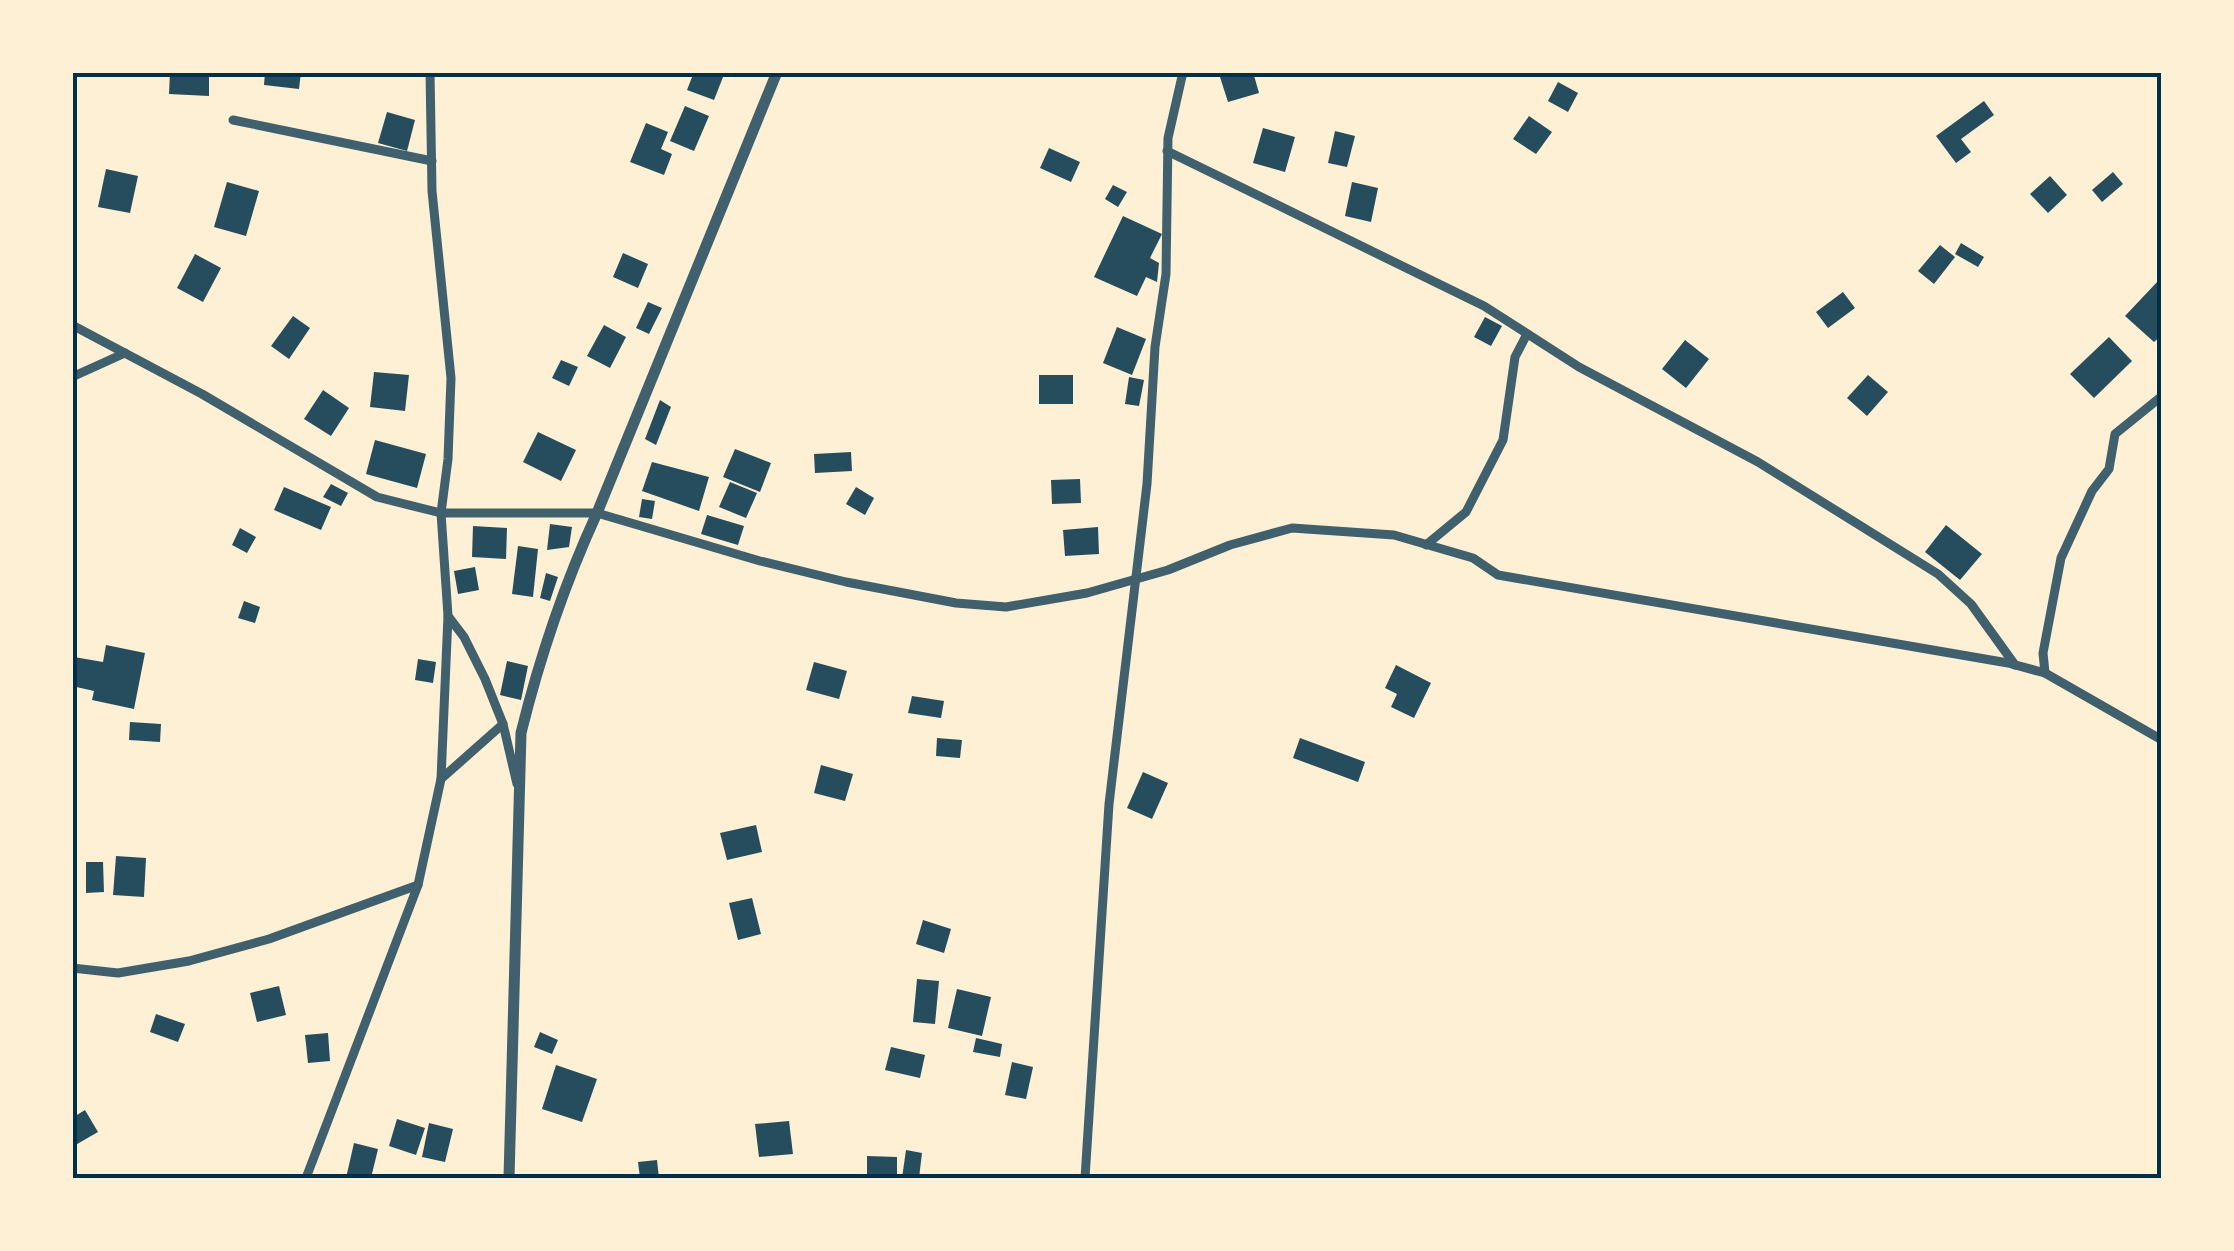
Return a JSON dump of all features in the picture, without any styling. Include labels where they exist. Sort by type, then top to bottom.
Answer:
[{"type":"street","points":[[306,1178],[418,885],[440,779],[448,616],[441,512],[452,378],[432,161],[430,72]]},
{"type":"street","points":[[509,1178],[520,733],[538,662],[566,580],[776,72]]},
{"type":"street","points":[[1085,1178],[1102,881],[1146,484],[1155,347],[1166,274],[1167,150],[1183,72]]},
{"type":"street","points":[[233,120],[432,161]]},
{"type":"street","points":[[1167,150],[1484,306],[1578,367],[1758,462],[1938,574],[1971,604],[2015,665]]},
{"type":"street","points":[[72,325],[202,394],[377,496],[441,512],[597,512],[760,561],[956,602],[1006,607],[1087,593],[1292,528],[1394,535],[1473,558],[1498,575],[2045,673],[2162,740]]},
{"type":"street","points":[[1426,545],[1466,512],[1503,440],[1515,357],[1527,334]]},
{"type":"street","points":[[72,377],[125,353]]},
{"type":"street","points":[[2045,673],[2043,653],[2052,597],[2074,525],[2109,468],[2115,434],[2162,396]]},
{"type":"street","points":[[448,616],[464,637],[503,724],[518,786]]},
{"type":"street","points":[[440,779],[503,724]]},
{"type":"street","points":[[72,968],[118,973],[189,961],[269,938],[418,885]]},
{"type":"building","points":[[170,72],[209,72],[209,96],[169,94]]},
{"type":"building","points":[[265,72],[301,72],[299,89],[264,85]]},
{"type":"building","points":[[694,72],[725,72],[714,100],[687,90]]},
{"type":"building","points":[[1253,72],[1259,93],[1228,102],[1219,74]]},
{"type":"building","points":[[1558,82],[1578,93],[1568,112],[1548,101]]},
{"type":"building","points":[[1984,101],[1994,115],[1961,139],[1971,152],[1956,163],[1936,136]]},
{"type":"building","points":[[685,106],[709,116],[694,151],[670,141]]},
{"type":"building","points":[[387,112],[415,120],[407,151],[378,143]]},
{"type":"building","points":[[1529,116],[1552,132],[1536,154],[1513,139]]},
{"type":"building","points":[[646,123],[668,132],[661,149],[672,154],[664,175],[630,162]]},
{"type":"building","points":[[1263,128],[1295,137],[1285,172],[1253,163]]},
{"type":"building","points":[[1335,131],[1355,136],[1347,167],[1328,163]]},
{"type":"building","points":[[1049,148],[1080,162],[1071,182],[1040,168]]},
{"type":"building","points":[[106,169],[138,176],[130,213],[98,207]]},
{"type":"building","points":[[2113,172],[2123,184],[2102,202],[2092,190]]},
{"type":"building","points":[[2050,176],[2067,195],[2048,213],[2030,194]]},
{"type":"building","points":[[227,182],[259,191],[246,236],[214,227]]},
{"type":"building","points":[[1352,182],[1378,188],[1371,222],[1345,216]]},
{"type":"building","points":[[1113,185],[1127,192],[1118,207],[1105,199]]},
{"type":"building","points":[[1123,216],[1162,234],[1150,258],[1159,263],[1157,282],[1146,277],[1137,296],[1094,277]]},
{"type":"building","points":[[1961,243],[1984,257],[1978,267],[1955,254]]},
{"type":"building","points":[[1940,245],[1955,257],[1934,284],[1918,271]]},
{"type":"building","points":[[623,253],[648,264],[638,288],[613,277]]},
{"type":"building","points":[[195,254],[221,268],[203,302],[177,288]]},
{"type":"building","points":[[2159,280],[2162,335],[2154,342],[2125,316]]},
{"type":"building","points":[[1843,292],[1855,308],[1828,328],[1816,312]]},
{"type":"building","points":[[648,302],[662,308],[649,334],[636,328]]},
{"type":"building","points":[[293,316],[310,328],[289,359],[271,346]]},
{"type":"building","points":[[1485,317],[1502,326],[1491,346],[1474,337]]},
{"type":"building","points":[[604,325],[626,337],[610,368],[587,356]]},
{"type":"building","points":[[1117,327],[1146,339],[1132,375],[1103,363]]},
{"type":"building","points":[[2109,337],[2132,361],[2094,398],[2070,374]]},
{"type":"building","points":[[1685,340],[1709,359],[1686,388],[1662,369]]},
{"type":"building","points":[[561,360],[578,367],[569,386],[552,378]]},
{"type":"building","points":[[374,372],[409,375],[405,411],[370,407]]},
{"type":"building","points":[[1039,375],[1073,375],[1073,404],[1039,404]]},
{"type":"building","points":[[1868,375],[1888,392],[1867,416],[1847,398]]},
{"type":"building","points":[[1129,377],[1144,380],[1139,406],[1125,404]]},
{"type":"building","points":[[323,390],[349,408],[331,436],[304,419]]},
{"type":"building","points":[[660,400],[671,407],[656,445],[645,439]]},
{"type":"building","points":[[538,432],[576,450],[561,481],[523,462]]},
{"type":"building","points":[[375,440],[426,454],[417,488],[366,474]]},
{"type":"building","points":[[735,449],[771,463],[760,492],[723,477]]},
{"type":"building","points":[[851,452],[852,471],[815,473],[814,454]]},
{"type":"building","points":[[652,462],[709,477],[699,511],[642,491]]},
{"type":"building","points":[[1080,479],[1081,503],[1052,504],[1051,480]]},
{"type":"building","points":[[730,482],[757,493],[746,518],[719,507]]},
{"type":"building","points":[[331,484],[348,493],[341,506],[323,497]]},
{"type":"building","points":[[284,487],[331,507],[321,530],[274,510]]},
{"type":"building","points":[[856,487],[874,498],[865,515],[846,504]]},
{"type":"building","points":[[642,499],[655,501],[652,519],[639,517]]},
{"type":"building","points":[[707,515],[744,526],[738,545],[701,534]]},
{"type":"building","points":[[550,524],[572,527],[569,547],[547,550]]},
{"type":"building","points":[[1946,525],[1982,554],[1960,580],[1925,552]]},
{"type":"building","points":[[473,526],[507,528],[506,559],[472,557]]},
{"type":"building","points":[[1098,527],[1099,554],[1065,556],[1063,530]]},
{"type":"building","points":[[240,528],[256,537],[247,553],[232,545]]},
{"type":"building","points":[[518,546],[538,549],[533,597],[512,594]]},
{"type":"building","points":[[475,567],[479,590],[458,594],[454,571]]},
{"type":"building","points":[[546,573],[558,577],[550,601],[540,598]]},
{"type":"building","points":[[244,601],[260,607],[255,623],[238,618]]},
{"type":"building","points":[[106,645],[145,653],[134,709],[92,700],[94,691],[72,686],[74,657],[103,662]]},
{"type":"building","points":[[418,659],[436,662],[433,683],[415,680]]},
{"type":"building","points":[[507,661],[528,666],[521,700],[500,695]]},
{"type":"building","points":[[814,662],[847,671],[839,699],[806,690]]},
{"type":"building","points":[[1396,665],[1431,683],[1414,718],[1391,707],[1397,694],[1385,688]]},
{"type":"building","points":[[912,696],[944,701],[941,718],[908,713]]},
{"type":"building","points":[[130,722],[161,724],[160,742],[129,740]]},
{"type":"building","points":[[937,738],[962,740],[960,758],[936,756]]},
{"type":"building","points":[[1300,738],[1365,762],[1358,782],[1293,758]]},
{"type":"building","points":[[821,765],[853,774],[845,801],[814,793]]},
{"type":"building","points":[[1143,772],[1168,783],[1152,819],[1127,808]]},
{"type":"building","points":[[756,825],[762,852],[727,860],[720,833]]},
{"type":"building","points":[[116,856],[146,858],[144,897],[113,895]]},
{"type":"building","points":[[86,862],[103,862],[104,892],[86,893]]},
{"type":"building","points":[[752,898],[761,934],[738,940],[729,903]]},
{"type":"building","points":[[923,920],[951,929],[944,953],[916,944]]},
{"type":"building","points":[[917,979],[939,981],[935,1024],[913,1022]]},
{"type":"building","points":[[279,986],[286,1015],[257,1022],[250,993]]},
{"type":"building","points":[[957,989],[991,997],[982,1036],[948,1028]]},
{"type":"building","points":[[156,1014],[185,1024],[178,1042],[150,1032]]},
{"type":"building","points":[[540,1032],[558,1040],[552,1054],[534,1047]]},
{"type":"building","points":[[328,1033],[330,1061],[308,1063],[305,1035]]},
{"type":"building","points":[[976,1038],[1002,1044],[1000,1057],[973,1052]]},
{"type":"building","points":[[891,1047],[925,1055],[920,1078],[885,1070]]},
{"type":"building","points":[[1012,1062],[1033,1067],[1026,1099],[1005,1095]]},
{"type":"building","points":[[556,1065],[597,1079],[582,1122],[542,1109]]},
{"type":"building","points":[[85,1110],[98,1132],[72,1147],[72,1118]]},
{"type":"building","points":[[397,1119],[425,1128],[416,1155],[389,1146]]},
{"type":"building","points":[[789,1121],[793,1154],[759,1157],[755,1124]]},
{"type":"building","points":[[429,1123],[453,1129],[445,1162],[422,1157]]},
{"type":"building","points":[[354,1143],[378,1149],[371,1178],[346,1178]]},
{"type":"building","points":[[906,1150],[922,1153],[919,1178],[902,1178]]},
{"type":"building","points":[[867,1156],[897,1157],[897,1178],[867,1178]]},
{"type":"building","points":[[657,1160],[659,1178],[640,1178],[638,1162]]}]
